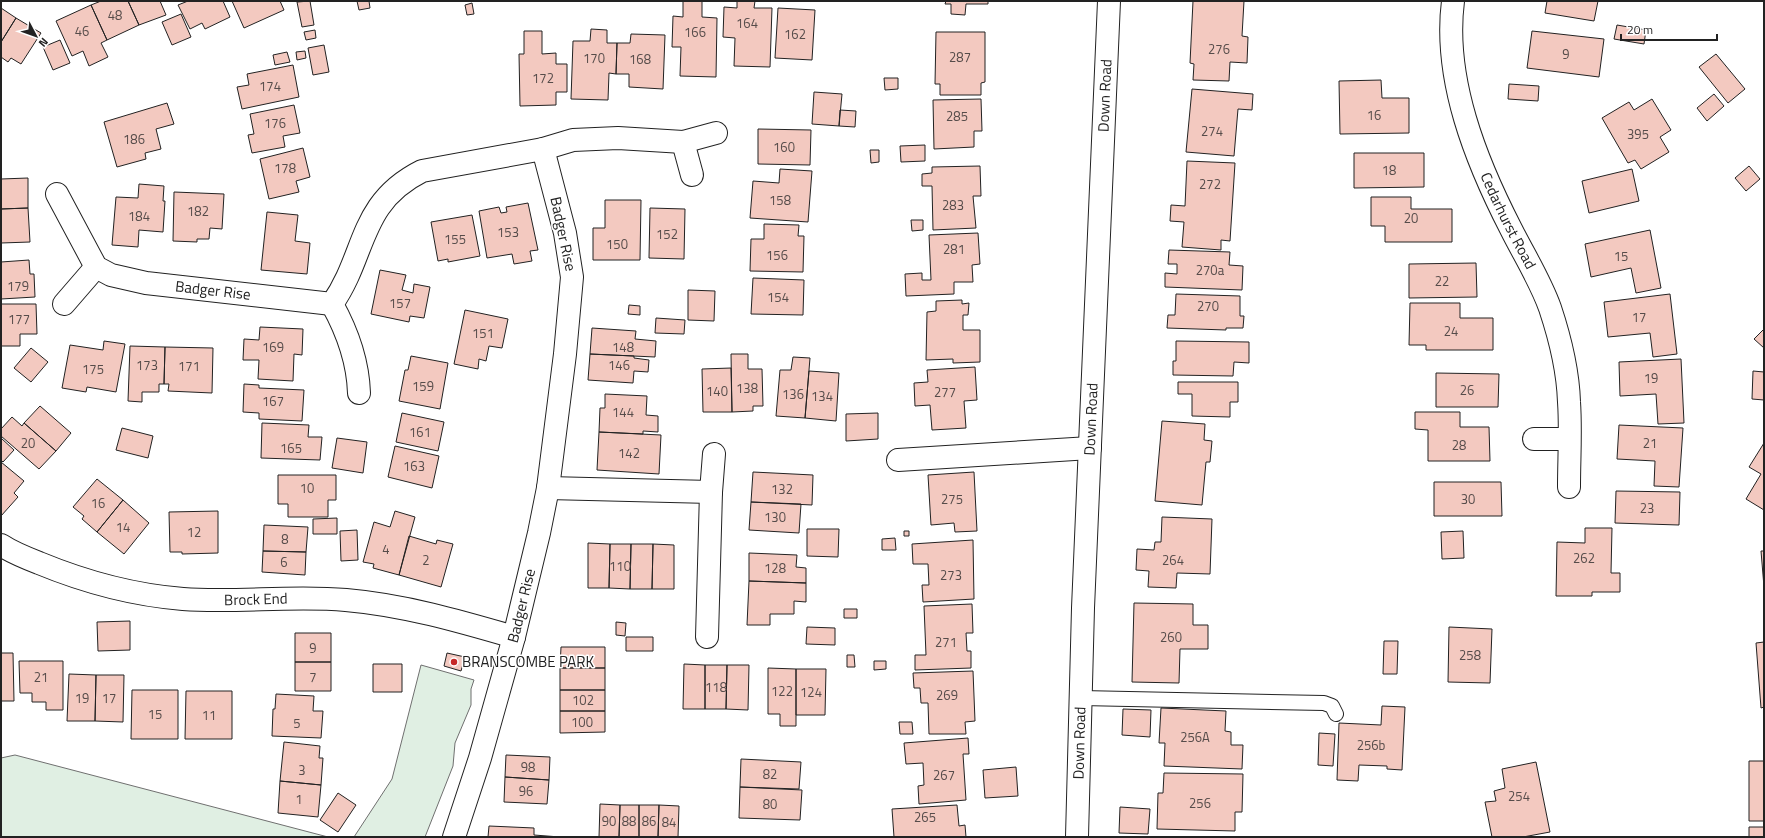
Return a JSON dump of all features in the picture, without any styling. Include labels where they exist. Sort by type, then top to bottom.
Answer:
[{"type":"street","name":"Down Road","points":[[1077,837],[1090,448],[1109,1]]},
{"type":"street","name":"Cedarhurst Road","points":[[1453,1],[1450,39],[1459,99],[1484,169],[1549,307],[1564,363],[1570,403],[1569,487]]},
{"type":"street","points":[[359,393],[353,357],[340,319],[332,304],[343,287],[372,216],[395,188],[405,180],[432,169],[543,149],[573,140],[596,138],[683,142],[716,133]]},
{"type":"street","points":[[683,142],[692,175]]},
{"type":"street","name":"Badger Rise","points":[[454,837],[480,758],[514,637],[539,533],[548,488],[565,354],[572,277],[565,232],[543,149]]},
{"type":"street","points":[[58,194],[96,267],[64,304]]},
{"type":"street","name":"Badger Rise","points":[[96,267],[111,275],[146,283],[332,304]]},
{"type":"street","points":[[1534,439],[1569,439]]},
{"type":"street","points":[[898,460],[1090,448]]},
{"type":"street","points":[[707,637],[711,492],[714,454]]},
{"type":"street","points":[[548,488],[711,492]]},
{"type":"street","name":"Brock End","points":[[1,545],[24,557],[81,579],[136,592],[183,599],[312,598],[375,603],[423,612],[514,637]]},
{"type":"lane","points":[[1081,698],[1324,703],[1332,706],[1336,714]]},
{"type":"green space","points":[[421,665],[474,680],[471,689],[471,705],[455,743],[453,766],[425,837],[354,837],[392,779]]},
{"type":"green space","points":[[15,755],[328,837],[1,837],[1,758]]},
{"type":"building","points":[[101,1],[128,1],[139,25],[107,40],[91,5]]},
{"type":"building","points":[[128,1],[160,1],[166,15],[139,25]]},
{"type":"building","points":[[188,1],[223,1],[230,17],[205,29],[202,23],[190,29],[178,5]]},
{"type":"building","points":[[232,1],[280,1],[284,10],[244,28]]},
{"type":"building","points":[[310,1],[314,25],[302,27],[297,2]]},
{"type":"building","points":[[357,1],[369,1],[370,8],[359,10]]},
{"type":"building","points":[[683,1],[702,1],[702,17],[717,18],[716,77],[680,76],[681,47],[672,47],[673,16],[683,17]]},
{"type":"building","points":[[737,1],[755,1],[754,8],[772,8],[770,67],[734,66],[735,38],[723,37],[724,7],[737,8]]},
{"type":"building","points":[[946,1],[988,1],[988,4],[966,4],[965,15],[951,14],[951,4],[945,4]]},
{"type":"building","points":[[1193,1],[1244,1],[1242,36],[1248,37],[1247,63],[1230,62],[1229,81],[1193,80],[1194,64],[1190,63]]},
{"type":"building","points":[[1547,1],[1598,1],[1594,21],[1545,13]]},
{"type":"building","points":[[472,3],[474,14],[467,15],[465,5]]},
{"type":"building","points":[[91,5],[107,40],[101,43],[108,57],[89,66],[83,51],[72,56],[56,21]]},
{"type":"building","points":[[1,8],[16,18],[1,42]]},
{"type":"building","points":[[778,8],[815,10],[812,60],[775,58]]},
{"type":"building","points":[[181,14],[191,37],[172,45],[162,22]]},
{"type":"building","points":[[16,18],[41,33],[21,64],[11,58],[8,62],[1,57],[1,42]]},
{"type":"building","points":[[1617,25],[1646,30],[1644,44],[1614,39]]},
{"type":"building","points":[[591,29],[607,30],[607,43],[617,43],[616,74],[609,73],[608,100],[571,99],[573,41],[590,41]]},
{"type":"building","points":[[315,30],[316,38],[306,40],[304,32]]},
{"type":"building","points":[[524,31],[542,31],[542,54],[556,53],[556,64],[567,64],[567,92],[556,92],[556,105],[520,106],[519,54],[524,54]]},
{"type":"building","points":[[1532,31],[1604,39],[1599,77],[1527,68]]},
{"type":"building","points":[[936,32],[985,32],[985,82],[981,83],[981,95],[940,95],[940,84],[935,84]]},
{"type":"building","points":[[631,34],[665,35],[663,89],[629,87],[629,74],[616,74],[617,43],[630,43]]},
{"type":"building","points":[[60,40],[70,63],[53,70],[43,47]]},
{"type":"building","points":[[324,45],[329,72],[313,75],[308,48]]},
{"type":"building","points":[[305,51],[306,58],[297,60],[296,52]]},
{"type":"building","points":[[287,52],[290,62],[275,65],[273,55]]},
{"type":"building","points":[[1716,54],[1745,89],[1728,103],[1699,67]]},
{"type":"building","points":[[293,65],[299,97],[242,109],[237,87],[249,85],[247,74]]},
{"type":"building","points":[[884,78],[898,78],[898,89],[885,90]]},
{"type":"building","points":[[1381,80],[1382,98],[1409,98],[1409,133],[1340,134],[1339,81]]},
{"type":"building","points":[[1509,84],[1539,86],[1538,101],[1508,99]]},
{"type":"building","points":[[1192,89],[1253,94],[1252,110],[1238,109],[1234,156],[1186,152]]},
{"type":"building","points":[[814,92],[842,94],[839,126],[812,124]]},
{"type":"building","points":[[1714,94],[1724,106],[1707,121],[1697,108]]},
{"type":"building","points":[[981,99],[982,131],[974,131],[974,147],[934,149],[933,100]]},
{"type":"building","points":[[1652,99],[1671,130],[1660,137],[1669,152],[1641,169],[1635,160],[1628,163],[1602,118],[1629,102],[1634,110]]},
{"type":"building","points":[[167,103],[174,124],[156,129],[161,149],[145,153],[146,159],[117,167],[104,122]]},
{"type":"building","points":[[294,105],[300,133],[283,136],[285,147],[252,153],[248,135],[254,134],[250,114]]},
{"type":"building","points":[[840,110],[856,111],[855,127],[839,126]]},
{"type":"building","points":[[758,129],[811,130],[810,165],[758,164]]},
{"type":"building","points":[[925,145],[925,161],[901,162],[900,146]]},
{"type":"building","points":[[303,148],[310,177],[296,181],[299,192],[269,199],[260,159]]},
{"type":"building","points":[[870,150],[879,150],[879,162],[871,163]]},
{"type":"building","points":[[1354,153],[1424,153],[1424,187],[1354,188]]},
{"type":"building","points":[[1187,161],[1235,163],[1230,241],[1221,240],[1221,250],[1182,247],[1184,222],[1170,221],[1171,205],[1185,206]]},
{"type":"building","points":[[980,166],[981,196],[973,196],[976,228],[933,230],[932,186],[922,186],[922,174],[932,173],[932,167]]},
{"type":"building","points":[[1749,166],[1760,179],[1746,191],[1735,178]]},
{"type":"building","points":[[780,169],[812,171],[808,222],[750,218],[753,181],[779,183]]},
{"type":"building","points":[[1632,169],[1639,201],[1589,213],[1582,181]]},
{"type":"building","points":[[28,178],[28,208],[1,209],[1,179]]},
{"type":"building","points":[[139,184],[164,186],[163,201],[165,201],[163,232],[139,230],[138,247],[112,245],[116,197],[138,198]]},
{"type":"building","points":[[174,192],[224,194],[222,229],[210,228],[209,239],[197,239],[197,242],[173,241]]},
{"type":"building","points":[[1371,197],[1411,197],[1411,209],[1452,209],[1452,242],[1385,242],[1385,226],[1371,226]]},
{"type":"building","points":[[605,200],[641,200],[640,260],[593,260],[593,228],[605,228]]},
{"type":"building","points":[[528,203],[538,250],[530,251],[532,261],[514,264],[512,254],[487,258],[479,211],[499,207],[501,213],[507,212],[506,207]]},
{"type":"building","points":[[28,208],[30,242],[1,243],[1,209]]},
{"type":"building","points":[[650,208],[685,209],[684,259],[649,258]]},
{"type":"building","points":[[267,212],[298,215],[295,241],[310,243],[307,274],[261,270]]},
{"type":"building","points":[[472,215],[480,256],[448,262],[448,259],[438,261],[431,222]]},
{"type":"building","points":[[911,220],[923,220],[923,230],[912,231]]},
{"type":"building","points":[[764,224],[799,225],[798,236],[804,236],[803,272],[750,271],[751,239],[764,239]]},
{"type":"building","points":[[1650,230],[1661,288],[1636,293],[1631,268],[1591,277],[1585,244]]},
{"type":"building","points":[[978,233],[980,264],[972,265],[973,282],[954,282],[954,294],[906,296],[905,274],[922,273],[922,280],[931,280],[929,235]]},
{"type":"building","points":[[1169,250],[1230,252],[1229,265],[1243,266],[1242,290],[1165,287],[1165,273],[1177,274],[1177,264],[1168,264]]},
{"type":"building","points":[[29,260],[30,274],[34,274],[35,297],[1,299],[1,262]]},
{"type":"building","points":[[1476,263],[1477,297],[1409,298],[1409,264]]},
{"type":"building","points":[[380,270],[406,275],[402,290],[413,293],[414,284],[430,287],[424,318],[410,316],[409,322],[371,314]]},
{"type":"building","points":[[753,278],[804,280],[803,315],[751,314]]},
{"type":"building","points":[[688,290],[715,291],[714,321],[688,320]]},
{"type":"building","points":[[1176,294],[1240,296],[1240,316],[1244,316],[1243,328],[1226,328],[1226,330],[1167,328],[1168,315],[1175,315]]},
{"type":"building","points":[[1670,294],[1677,354],[1653,357],[1650,333],[1608,337],[1604,302]]},
{"type":"building","points":[[962,300],[962,304],[969,303],[968,315],[963,315],[963,330],[980,330],[980,362],[953,363],[953,359],[926,360],[927,312],[936,311],[936,301]]},
{"type":"building","points":[[1410,303],[1460,303],[1460,318],[1493,318],[1493,350],[1426,350],[1426,345],[1409,345]]},
{"type":"building","points":[[1,304],[36,304],[37,334],[20,334],[20,346],[1,346]]},
{"type":"building","points":[[629,305],[640,306],[640,315],[628,314]]},
{"type":"building","points":[[465,310],[508,319],[502,348],[489,346],[486,361],[479,359],[478,369],[454,364]]},
{"type":"building","points":[[656,318],[685,320],[684,334],[655,333]]},
{"type":"building","points":[[260,327],[303,329],[302,355],[294,354],[293,381],[258,379],[259,360],[243,360],[244,339],[259,340]]},
{"type":"building","points":[[592,328],[636,331],[635,339],[656,341],[655,357],[590,354]]},
{"type":"building","points":[[1764,329],[1764,348],[1754,339]]},
{"type":"building","points":[[104,341],[125,344],[116,392],[87,387],[86,392],[62,388],[70,345],[103,350]]},
{"type":"building","points":[[1176,341],[1249,342],[1249,363],[1234,362],[1233,376],[1173,375],[1173,361],[1176,361]]},
{"type":"building","points":[[130,346],[165,347],[164,384],[159,384],[159,392],[142,392],[142,402],[128,401]]},
{"type":"building","points":[[165,347],[213,348],[212,393],[168,391],[169,384],[164,384]]},
{"type":"building","points":[[31,348],[48,362],[31,382],[14,368]]},
{"type":"building","points":[[590,354],[634,356],[634,358],[649,360],[648,372],[634,371],[633,383],[588,380]]},
{"type":"building","points":[[731,354],[748,354],[748,369],[762,369],[763,406],[753,406],[753,411],[732,412]]},
{"type":"building","points":[[411,356],[448,363],[440,409],[399,401],[405,370],[408,370]]},
{"type":"building","points":[[793,357],[810,358],[805,418],[776,416],[780,370],[791,370]]},
{"type":"building","points":[[1681,359],[1684,423],[1658,424],[1656,394],[1620,396],[1619,362]]},
{"type":"building","points":[[975,367],[977,400],[964,401],[966,428],[932,430],[930,405],[915,406],[914,383],[928,382],[927,370]]},
{"type":"building","points":[[731,368],[732,412],[703,412],[702,369]]},
{"type":"building","points":[[809,371],[839,373],[836,421],[805,418]]},
{"type":"building","points":[[1753,371],[1764,372],[1764,400],[1752,399]]},
{"type":"building","points":[[1436,373],[1499,374],[1498,407],[1436,407]]},
{"type":"building","points":[[1178,382],[1238,382],[1238,402],[1230,402],[1230,417],[1192,416],[1192,394],[1178,394]]},
{"type":"building","points":[[244,384],[259,385],[259,388],[304,390],[302,421],[259,419],[259,413],[243,412]]},
{"type":"building","points":[[605,394],[647,396],[646,415],[658,416],[658,432],[643,431],[643,434],[599,432],[600,408],[605,408]]},
{"type":"building","points":[[40,406],[71,433],[56,451],[24,423]]},
{"type":"building","points":[[1415,412],[1460,412],[1460,427],[1489,427],[1490,461],[1428,461],[1428,430],[1415,429]]},
{"type":"building","points":[[402,413],[444,422],[438,451],[396,442]]},
{"type":"building","points":[[878,413],[878,439],[846,441],[846,414]]},
{"type":"building","points":[[12,417],[22,426],[24,423],[56,451],[39,469],[1,436],[1,429]]},
{"type":"building","points":[[1162,421],[1205,424],[1204,440],[1212,441],[1210,462],[1206,462],[1202,505],[1155,501]]},
{"type":"building","points":[[262,423],[309,425],[308,437],[322,437],[320,460],[261,458]]},
{"type":"building","points":[[1619,425],[1683,428],[1679,487],[1654,486],[1655,461],[1617,459]]},
{"type":"building","points":[[122,428],[153,436],[148,458],[116,450]]},
{"type":"building","points":[[599,432],[661,435],[659,474],[597,470]]},
{"type":"building","points":[[1,438],[14,450],[3,462],[1,460]]},
{"type":"building","points":[[337,438],[367,442],[363,473],[332,468]]},
{"type":"building","points":[[1764,443],[1764,510],[1746,499],[1761,474],[1749,467]]},
{"type":"building","points":[[395,446],[439,456],[432,488],[388,477]]},
{"type":"building","points":[[1,462],[24,481],[14,493],[18,497],[1,516]]},
{"type":"building","points":[[753,472],[813,475],[812,505],[751,502]]},
{"type":"building","points":[[974,472],[977,531],[955,532],[954,523],[931,525],[928,475]]},
{"type":"building","points":[[278,475],[336,475],[336,500],[328,500],[328,517],[288,517],[288,504],[278,504]]},
{"type":"building","points":[[97,479],[123,500],[97,532],[82,519],[84,516],[73,507]]},
{"type":"building","points":[[1434,482],[1501,482],[1502,516],[1434,516]]},
{"type":"building","points":[[1616,491],[1680,492],[1679,525],[1615,523]]},
{"type":"building","points":[[123,500],[149,523],[124,554],[97,532]]},
{"type":"building","points":[[751,502],[801,504],[799,533],[749,530]]},
{"type":"building","points":[[218,511],[218,553],[182,554],[182,552],[170,552],[169,512]]},
{"type":"building","points":[[395,511],[415,517],[399,575],[373,568],[374,564],[363,562],[374,522],[390,527]]},
{"type":"building","points":[[1162,517],[1212,519],[1210,574],[1177,573],[1176,588],[1148,587],[1149,571],[1136,570],[1137,549],[1154,550],[1155,542],[1161,542]]},
{"type":"building","points":[[337,518],[337,534],[313,534],[313,519]]},
{"type":"building","points":[[264,525],[308,527],[306,552],[263,551]]},
{"type":"building","points":[[1585,528],[1612,528],[1611,573],[1620,573],[1620,592],[1592,592],[1592,596],[1556,596],[1557,542],[1585,543]]},
{"type":"building","points":[[807,529],[839,529],[838,557],[807,556]]},
{"type":"building","points":[[357,530],[358,560],[341,561],[340,531]]},
{"type":"building","points":[[904,531],[909,531],[909,536],[904,536]]},
{"type":"building","points":[[1463,531],[1464,558],[1442,559],[1441,532]]},
{"type":"building","points":[[409,536],[436,544],[437,540],[453,544],[441,587],[399,575]]},
{"type":"building","points":[[895,538],[896,550],[882,550],[882,539]]},
{"type":"building","points":[[973,540],[974,599],[923,602],[922,585],[929,585],[928,564],[913,564],[912,544]]},
{"type":"building","points":[[588,543],[610,544],[609,588],[588,588]]},
{"type":"building","points":[[610,544],[631,544],[630,589],[609,588]]},
{"type":"building","points":[[631,544],[653,544],[652,589],[630,589]]},
{"type":"building","points":[[653,544],[674,545],[674,589],[652,589]]},
{"type":"building","points":[[263,551],[306,552],[305,575],[262,572]]},
{"type":"building","points":[[1761,551],[1764,551],[1764,587]]},
{"type":"building","points":[[749,553],[797,555],[796,567],[806,568],[806,583],[749,581]]},
{"type":"building","points":[[749,581],[806,583],[806,602],[794,601],[794,614],[770,614],[770,625],[747,625]]},
{"type":"building","points":[[1134,603],[1193,604],[1193,625],[1208,625],[1208,649],[1180,649],[1179,683],[1132,682]]},
{"type":"building","points":[[972,604],[973,633],[966,633],[967,651],[971,651],[971,668],[915,670],[915,655],[926,655],[924,606]]},
{"type":"building","points":[[844,609],[857,609],[857,618],[844,618]]},
{"type":"building","points":[[130,621],[130,650],[98,651],[97,622]]},
{"type":"building","points":[[616,622],[626,623],[625,636],[616,635]]},
{"type":"building","points":[[807,627],[835,628],[835,645],[806,644]]},
{"type":"building","points":[[1449,627],[1492,629],[1490,683],[1448,682]]},
{"type":"building","points":[[295,633],[331,633],[331,662],[295,662]]},
{"type":"building","points":[[626,637],[653,637],[653,651],[626,651]]},
{"type":"building","points":[[1384,641],[1398,641],[1397,674],[1383,674]]},
{"type":"building","points":[[1764,642],[1764,707],[1761,708],[1756,643]]},
{"type":"building","points":[[561,647],[605,647],[605,668],[560,668]]},
{"type":"building","points":[[1,653],[13,653],[14,701],[1,701]]},
{"type":"building","name":"BRANSCOMBE PARK","points":[[447,653],[465,657],[461,671],[444,666]]},
{"type":"building","points":[[847,655],[854,655],[855,667],[847,667]]},
{"type":"building","points":[[19,661],[63,661],[63,710],[46,710],[46,702],[32,702],[32,693],[20,693]]},
{"type":"building","points":[[874,661],[886,661],[886,669],[874,670]]},
{"type":"building","points":[[295,662],[331,662],[331,691],[295,691]]},
{"type":"building","points":[[373,664],[402,664],[402,692],[373,692]]},
{"type":"building","points":[[684,664],[705,665],[705,709],[683,709]]},
{"type":"building","points":[[705,665],[727,665],[726,709],[705,709]]},
{"type":"building","points":[[727,665],[749,665],[748,710],[726,709]]},
{"type":"building","points":[[560,668],[605,668],[605,690],[560,690]]},
{"type":"building","points":[[768,668],[796,669],[796,726],[780,726],[780,714],[768,714]]},
{"type":"building","points":[[796,669],[826,669],[825,715],[796,715]]},
{"type":"building","points":[[973,671],[975,721],[965,722],[966,734],[929,734],[928,703],[921,703],[920,688],[914,688],[913,673]]},
{"type":"building","points":[[69,674],[96,675],[95,721],[67,721]]},
{"type":"building","points":[[96,675],[124,675],[123,722],[95,721]]},
{"type":"building","points":[[132,690],[178,690],[178,739],[131,739]]},
{"type":"building","points":[[560,690],[605,690],[605,711],[560,711]]},
{"type":"building","points":[[186,691],[232,691],[232,739],[185,739]]},
{"type":"building","points":[[276,694],[314,696],[313,711],[323,711],[321,738],[272,736],[273,709],[275,709]]},
{"type":"building","points":[[1382,706],[1405,707],[1402,770],[1387,769],[1387,766],[1359,765],[1358,781],[1337,780],[1339,723],[1381,725]]},
{"type":"building","points":[[1161,708],[1226,711],[1225,731],[1231,732],[1231,745],[1243,745],[1242,769],[1164,766],[1165,743],[1159,743]]},
{"type":"building","points":[[1123,709],[1151,710],[1150,737],[1122,735]]},
{"type":"building","points":[[560,711],[605,711],[605,732],[560,733]]},
{"type":"building","points":[[899,722],[912,722],[913,734],[900,734]]},
{"type":"building","points":[[1319,733],[1335,734],[1333,766],[1318,765]]},
{"type":"building","points":[[968,738],[969,754],[963,754],[966,800],[919,804],[918,786],[924,785],[923,763],[906,764],[904,743]]},
{"type":"building","points":[[284,742],[320,746],[319,758],[323,758],[321,785],[280,781]]},
{"type":"building","points":[[506,755],[550,757],[549,780],[505,777]]},
{"type":"building","points":[[741,759],[801,762],[799,789],[740,787]]},
{"type":"building","points":[[1749,761],[1764,761],[1764,821],[1749,821]]},
{"type":"building","points":[[1536,762],[1550,832],[1523,837],[1492,837],[1485,802],[1496,801],[1494,791],[1505,788],[1502,769]]},
{"type":"building","points":[[1016,767],[1018,796],[985,798],[983,770]]},
{"type":"building","points":[[1164,773],[1243,774],[1242,812],[1235,812],[1235,831],[1157,829],[1158,793],[1163,793]]},
{"type":"building","points":[[505,777],[549,780],[547,804],[504,802]]},
{"type":"building","points":[[280,781],[321,785],[318,817],[278,813]]},
{"type":"building","points":[[740,787],[802,790],[800,820],[739,818]]},
{"type":"building","points":[[338,793],[356,805],[338,832],[320,820]]},
{"type":"building","points":[[600,804],[620,805],[619,837],[599,837]]},
{"type":"building","points":[[620,805],[639,805],[639,837],[619,837]]},
{"type":"building","points":[[639,805],[659,805],[658,837],[639,837]]},
{"type":"building","points":[[659,805],[679,806],[678,837],[658,837]]},
{"type":"building","points":[[957,805],[959,826],[965,825],[966,837],[894,837],[892,809]]},
{"type":"building","points":[[1120,807],[1150,809],[1148,834],[1119,833]]},
{"type":"building","points":[[489,826],[534,828],[534,835],[560,837],[488,837]]},
{"type":"building","points":[[1749,827],[1764,827],[1764,837],[1749,837]]},
{"type":"place","name":"BRANSCOMBE PARK","points":[[454,662]]}]
